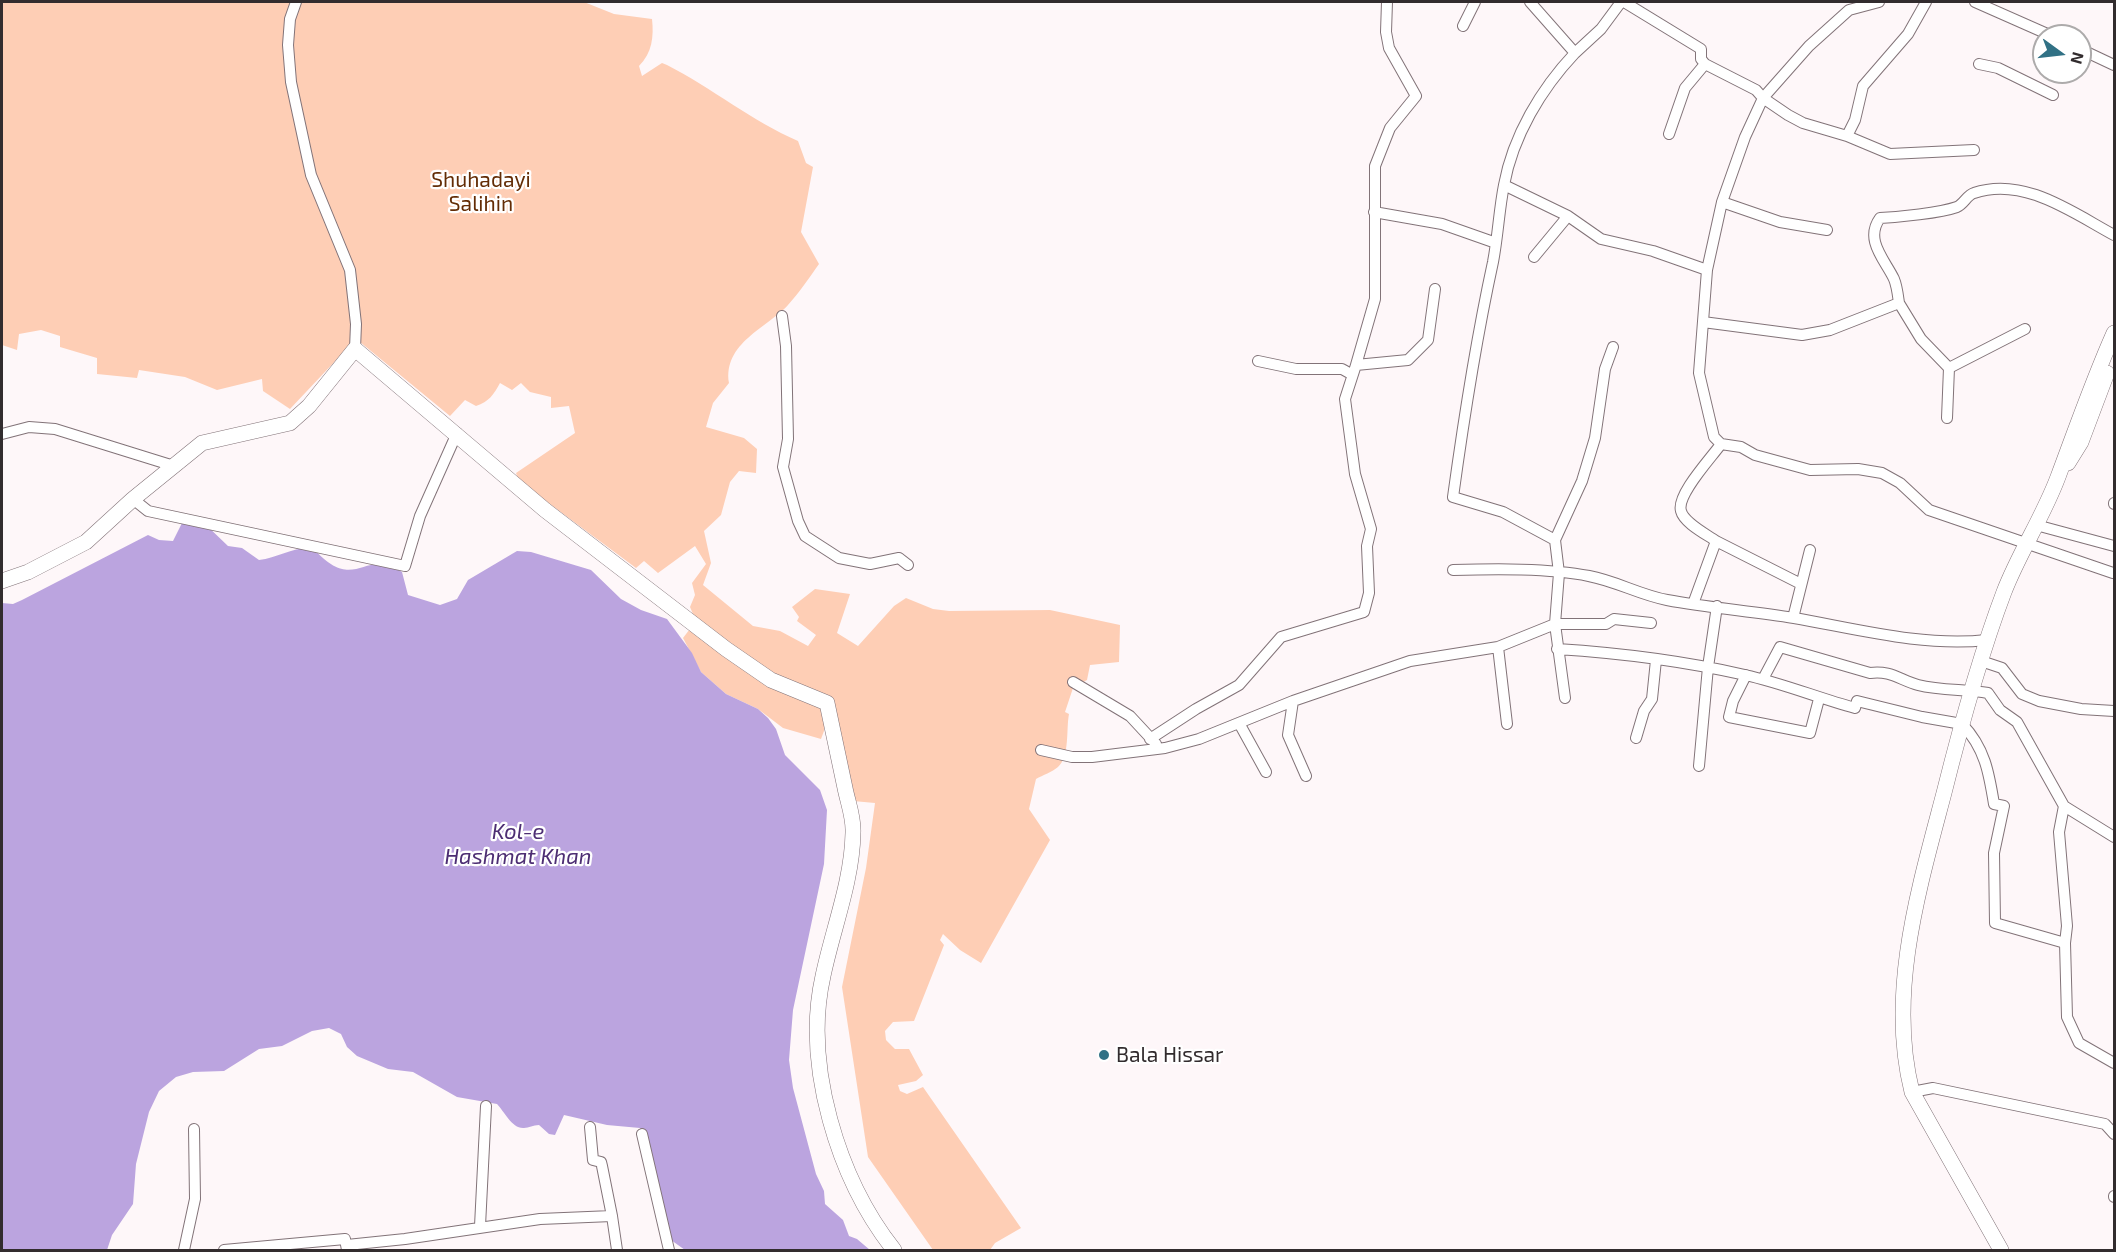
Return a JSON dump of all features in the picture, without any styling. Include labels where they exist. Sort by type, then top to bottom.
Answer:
[{"type":"street","points":[[2,582],[28,572],[86,542],[132,499],[202,443],[290,423],[309,406],[355,349],[356,324],[350,270],[311,175],[291,82],[288,45],[290,19],[296,2]]},
{"type":"street","points":[[1150,739],[1239,685],[1281,637],[1364,612],[1369,593],[1367,546],[1371,529],[1355,474],[1353,446],[1347,426],[1346,399],[1375,299],[1375,166],[1390,128],[1416,96],[1389,48],[1386,32],[1387,2]]},
{"type":"street","points":[[1463,26],[1475,2]]},
{"type":"street","points":[[1530,2],[1575,53]]},
{"type":"street","points":[[1556,540],[1503,512],[1453,497],[1471,364],[1496,243],[1504,185],[1534,105],[1558,71],[1608,21],[1623,2],[1701,50],[1701,58],[1705,64],[1756,90],[1763,98],[1803,123],[1846,136],[1890,154],[1974,150]]},
{"type":"street","points":[[1879,2],[1860,5],[1828,28],[1763,98],[1745,137],[1722,202],[1707,270],[1699,373],[1713,437],[1720,444],[1741,447],[1755,455],[1810,470],[1858,469],[1882,473],[1900,483],[1929,510],[2114,573]]},
{"type":"street","points":[[1846,136],[1855,120],[1863,86],[1908,34],[1925,2]]},
{"type":"street","points":[[1975,2],[2032,27]]},
{"type":"street","points":[[2092,54],[2115,65]]},
{"type":"street","points":[[1669,134],[1685,88],[1705,64]]},
{"type":"street","points":[[1979,64],[1998,68],[2053,95]]},
{"type":"street","points":[[1504,185],[1568,216],[1601,239],[1653,251],[1707,270]]},
{"type":"street","points":[[1947,418],[1948,368],[1921,339],[1899,303],[1895,280],[1877,250],[1874,236],[1875,225],[1880,218],[1958,206],[1972,193],[1996,188],[2021,191],[2056,202],[2115,235]]},
{"type":"street","points":[[1722,202],[1780,222],[1827,230]]},
{"type":"street","points":[[1374,213],[1442,224],[1496,243]]},
{"type":"street","points":[[1534,257],[1568,216]]},
{"type":"street","points":[[1258,361],[1296,369],[1354,370],[1408,360],[1428,340],[1435,289]]},
{"type":"street","points":[[1703,322],[1802,335],[1830,330],[1899,303]]},
{"type":"street","points":[[782,316],[786,346],[788,439],[783,467],[798,521],[805,536],[839,558],[870,564],[899,558],[908,565]]},
{"type":"street","points":[[1948,368],[2025,329]]},
{"type":"street","points":[[2001,1251],[1912,1092],[1906,1065],[1905,973],[1926,860],[1970,693],[2005,591],[2058,478],[2087,397],[2115,333]]},
{"type":"street","points":[[1565,698],[1555,624],[1559,573],[1556,540],[1582,481],[1595,438],[1605,369],[1612,347]]},
{"type":"street","points":[[355,349],[457,433],[545,510],[726,649],[771,680],[827,703],[853,833],[843,897],[823,976],[815,1038],[819,1067],[840,1152],[855,1192],[894,1251]]},
{"type":"street","points":[[2058,478],[2081,442],[2115,356]]},
{"type":"street","points":[[2,434],[29,427],[55,429],[174,466]]},
{"type":"street","points":[[132,499],[148,511],[405,566],[420,516],[457,433]]},
{"type":"street","points":[[1720,444],[1694,478],[1681,503],[1681,512],[1716,541],[1801,584]]},
{"type":"street","points":[[2036,525],[2115,546]]},
{"type":"street","points":[[1693,604],[1716,541]]},
{"type":"street","points":[[1793,618],[1810,550]]},
{"type":"street","points":[[1453,570],[1590,576],[1644,595],[1693,604],[1793,618],[1855,630],[1958,643],[1988,640]]},
{"type":"street","points":[[1699,766],[1708,667],[1718,606]]},
{"type":"street","points":[[1041,750],[1072,757],[1092,757],[1161,749],[1199,739],[1293,701],[1410,661],[1498,647],[1555,624],[1606,624],[1614,619],[1651,623]]},
{"type":"street","points":[[1498,647],[1507,724]]},
{"type":"street","points":[[1763,680],[1780,647],[1870,673],[1882,671],[1918,685],[1970,693],[1988,693],[2000,710],[2017,722],[2064,806],[2115,837]]},
{"type":"street","points":[[1557,649],[1708,667],[1746,675],[1819,699],[1855,708],[1857,701],[1962,724],[1981,748],[1987,764],[1994,804],[2004,806],[1994,853],[1995,922],[2065,942]]},
{"type":"street","points":[[1636,738],[1644,711],[1652,699],[1656,660]]},
{"type":"street","points":[[1981,661],[2002,668],[2022,694],[2039,701],[2081,709],[2115,711]]},
{"type":"street","points":[[1746,675],[1733,700],[1730,717],[1810,733],[1819,699]]},
{"type":"street","points":[[1073,682],[1130,716],[1161,749]]},
{"type":"street","points":[[1293,701],[1288,735],[1306,776]]},
{"type":"street","points":[[1239,723],[1266,772]]},
{"type":"street","points":[[2064,806],[2059,832],[2067,926],[2065,942],[2067,1017],[2079,1043],[2115,1062]]},
{"type":"street","points":[[1912,1092],[1933,1089],[2082,1119],[2105,1124],[2115,1134]]},
{"type":"street","points":[[480,1226],[486,1106]]},
{"type":"street","points":[[590,1127],[593,1160],[601,1162],[617,1251]]},
{"type":"street","points":[[184,1251],[195,1199],[195,1129]]},
{"type":"street","points":[[642,1134],[669,1251]]},
{"type":"street","points":[[224,1251],[345,1239],[347,1248],[480,1226],[540,1219],[612,1216]]},
{"type":"green space","name":"Shuhadayi Salihin","points":[[2,2],[584,2],[614,14],[652,19],[651,44],[647,56],[639,66],[642,76],[662,63],[667,65],[764,124],[798,141],[806,163],[813,167],[801,232],[819,264],[788,305],[739,347],[729,369],[729,383],[713,403],[706,427],[744,438],[757,449],[756,473],[739,471],[730,482],[721,515],[704,531],[711,563],[703,585],[753,626],[780,631],[808,646],[816,635],[797,621],[799,617],[792,607],[815,589],[850,594],[837,633],[858,646],[894,606],[906,598],[933,609],[949,611],[1050,610],[1120,625],[1119,662],[1090,665],[1087,680],[1073,688],[1065,712],[1069,714],[1067,742],[1062,762],[1058,767],[1036,779],[1029,809],[1050,840],[981,963],[960,950],[943,934],[940,940],[944,945],[914,1021],[893,1022],[885,1031],[886,1040],[895,1049],[909,1049],[923,1075],[916,1081],[898,1085],[900,1091],[907,1094],[923,1087],[1021,1228],[995,1243],[990,1250],[933,1250],[868,1157],[842,987],[866,868],[875,803],[853,801],[824,714],[824,731],[821,739],[783,728],[758,709],[726,694],[701,672],[683,638],[696,621],[690,607],[695,595],[692,583],[706,564],[695,546],[658,573],[644,561],[636,568],[519,481],[516,473],[575,433],[569,406],[551,408],[551,397],[530,392],[521,383],[512,390],[500,383],[488,400],[476,406],[465,400],[450,416],[360,342],[339,357],[290,409],[263,391],[262,379],[217,390],[185,377],[139,370],[137,378],[97,374],[97,358],[60,347],[60,336],[41,330],[19,334],[17,350],[2,345]]},
{"type":"water","name":"Kol-e Hashmat Khan","points":[[203,522],[228,546],[242,548],[259,560],[299,549],[313,548],[328,562],[340,568],[350,570],[378,564],[389,565],[402,572],[408,595],[440,605],[457,599],[468,580],[517,551],[531,552],[591,570],[621,599],[641,610],[667,619],[692,653],[701,672],[726,694],[758,709],[768,718],[776,729],[785,755],[820,790],[827,810],[824,864],[793,1010],[789,1060],[793,1088],[816,1174],[824,1191],[825,1204],[843,1220],[849,1236],[857,1239],[870,1250],[685,1250],[671,1240],[645,1133],[640,1128],[607,1125],[564,1115],[555,1135],[549,1134],[539,1125],[520,1128],[512,1123],[497,1104],[457,1097],[413,1072],[388,1069],[357,1056],[347,1047],[341,1034],[329,1028],[312,1031],[282,1046],[259,1049],[224,1071],[193,1072],[176,1077],[159,1091],[149,1112],[136,1164],[133,1204],[112,1235],[107,1250],[2,1250],[2,603],[13,604],[22,600],[148,535],[159,540],[173,541],[182,523]]},
{"type":"place","name":"Bala Hissar","points":[[1104,1055]]}]
